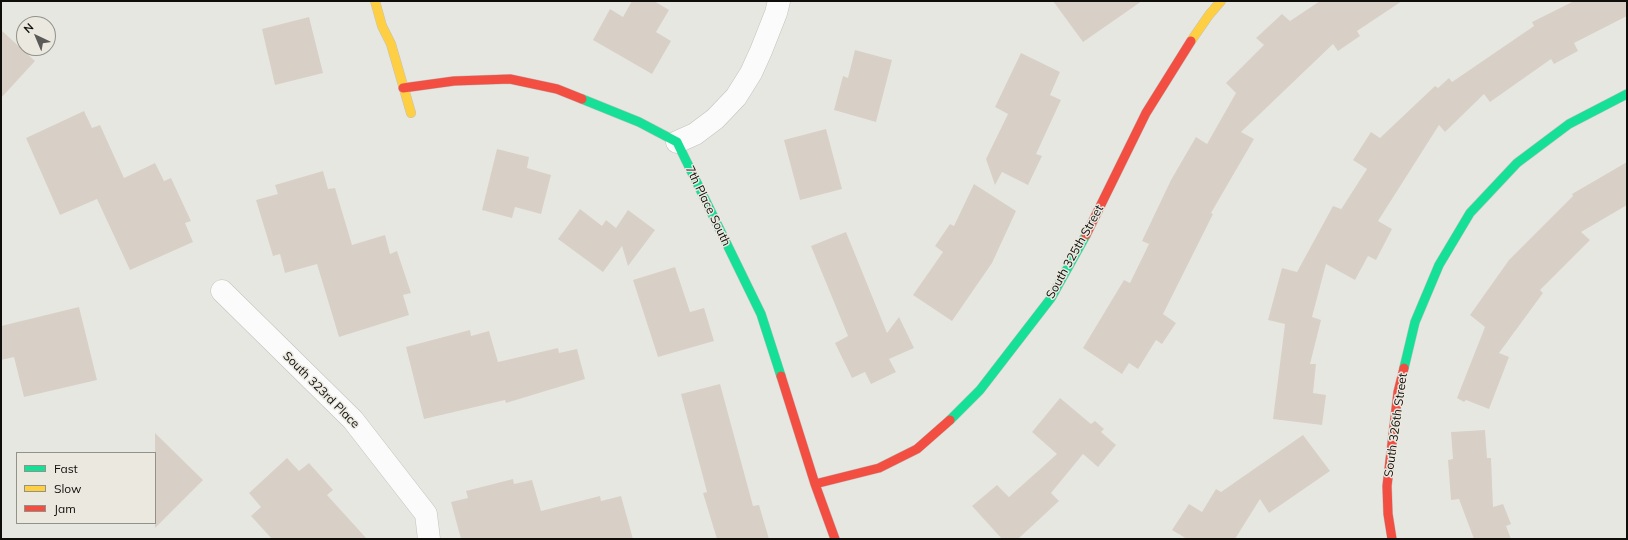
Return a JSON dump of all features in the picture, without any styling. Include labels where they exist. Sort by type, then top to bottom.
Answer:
[{"type":"street","points":[[375,1],[411,113]]},
{"type":"street","points":[[403,88],[454,81],[510,79],[557,89],[639,122],[677,142],[696,134],[716,119],[736,97],[753,68],[776,13],[779,1]]},
{"type":"street","name":"South 325th Street","points":[[815,484],[879,468],[917,449],[949,421],[980,390],[1051,298],[1093,222],[1146,113],[1184,51],[1209,15],[1221,1]]},
{"type":"street","name":"South 326th Street","points":[[1392,539],[1388,514],[1387,486],[1398,392],[1415,322],[1439,265],[1470,213],[1517,163],[1569,124],[1627,94]]},
{"type":"street","name":"7th Place South","points":[[677,142],[761,314],[815,484],[835,539]]},
{"type":"street","name":"South 323rd Place","points":[[222,291],[353,420],[426,514],[430,539]]},
{"type":"building","points":[[632,1],[654,1],[669,10],[656,32],[671,41],[652,74],[593,40],[610,9],[623,17]]},
{"type":"building","points":[[1053,1],[1142,1],[1083,42]]},
{"type":"building","points":[[1320,1],[1402,1],[1357,31],[1360,36],[1338,51],[1333,44],[1241,132],[1254,139],[1211,213],[1213,214],[1163,314],[1176,323],[1162,344],[1156,340],[1138,369],[1129,363],[1122,374],[1083,348],[1124,280],[1130,283],[1149,244],[1142,241],[1171,180],[1196,137],[1207,144],[1236,93],[1226,83],[1264,45],[1256,38],[1282,14],[1290,21]]},
{"type":"building","points":[[1574,1],[1627,1],[1627,16],[1574,43],[1578,51],[1554,64],[1551,59],[1490,102],[1484,94],[1445,132],[1439,125],[1378,221],[1392,229],[1376,260],[1368,256],[1355,280],[1326,264],[1312,317],[1321,320],[1310,364],[1316,364],[1313,393],[1326,395],[1322,425],[1273,419],[1285,324],[1268,320],[1282,268],[1297,272],[1333,206],[1341,209],[1340,211],[1367,169],[1353,160],[1371,132],[1380,138],[1435,86],[1438,88],[1449,78],[1452,82],[1534,26],[1532,22]]},
{"type":"building","points":[[309,17],[323,73],[275,85],[262,29]]},
{"type":"building","points":[[1,30],[16,44],[16,56],[30,56],[35,61],[1,98]]},
{"type":"building","points":[[855,50],[892,60],[876,122],[834,110],[843,76],[848,78]]},
{"type":"building","points":[[1021,53],[1060,72],[1050,95],[1061,100],[1036,154],[1042,156],[1028,185],[1002,172],[995,185],[986,159],[1008,114],[995,107]]},
{"type":"building","points":[[84,111],[92,128],[100,125],[124,178],[155,163],[164,181],[171,178],[191,221],[185,223],[193,242],[130,270],[97,199],[60,215],[26,138]]},
{"type":"building","points":[[826,129],[842,189],[800,200],[784,140]]},
{"type":"building","points":[[497,149],[529,157],[527,168],[551,175],[541,214],[515,207],[512,218],[482,210]]},
{"type":"building","points":[[1627,162],[1627,205],[1581,232],[1590,240],[1540,290],[1543,293],[1499,353],[1509,357],[1489,409],[1466,400],[1464,402],[1457,398],[1485,327],[1470,315],[1509,260],[1573,196],[1572,194]]},
{"type":"building","points":[[323,171],[328,189],[335,188],[352,245],[385,235],[390,254],[397,251],[411,293],[403,295],[409,315],[339,337],[317,264],[285,273],[280,254],[273,256],[256,200],[278,194],[275,185]]},
{"type":"building","points":[[974,184],[1016,211],[992,263],[952,321],[913,295],[943,252],[935,246],[950,224],[954,226]]},
{"type":"building","points":[[580,209],[602,226],[606,220],[616,228],[628,210],[655,230],[628,266],[622,246],[603,272],[558,239]]},
{"type":"building","points":[[846,232],[887,333],[899,317],[914,348],[889,359],[896,372],[871,384],[865,372],[852,378],[835,343],[848,336],[811,246]]},
{"type":"building","points":[[675,267],[690,312],[704,308],[714,341],[658,357],[633,280]]},
{"type":"building","points":[[79,307],[97,380],[24,397],[14,357],[1,360],[1,326]]},
{"type":"building","points":[[470,330],[471,336],[489,331],[498,362],[558,348],[559,353],[577,349],[585,379],[506,403],[505,400],[424,419],[406,347]]},
{"type":"building","points":[[720,384],[753,506],[759,505],[769,539],[717,539],[703,493],[707,492],[681,394]]},
{"type":"building","points":[[1060,398],[1091,424],[1095,421],[1104,429],[1101,432],[1116,445],[1098,467],[1083,454],[1051,493],[1059,501],[1018,539],[1002,539],[972,506],[997,485],[1009,497],[1057,454],[1032,432]]},
{"type":"building","points":[[1485,430],[1487,458],[1491,458],[1493,507],[1503,504],[1511,524],[1506,526],[1511,539],[1474,539],[1459,499],[1451,500],[1448,460],[1453,459],[1451,432]]},
{"type":"building","points":[[155,433],[203,480],[155,528],[156,452]]},
{"type":"building","points":[[1303,435],[1330,471],[1269,513],[1260,499],[1235,539],[1187,539],[1172,530],[1189,504],[1202,512],[1216,489],[1221,492]]},
{"type":"building","points":[[287,458],[299,471],[309,463],[333,490],[327,495],[367,539],[272,539],[251,516],[261,507],[249,493]]},
{"type":"building","points":[[513,479],[514,484],[532,480],[541,511],[600,496],[601,501],[621,496],[633,539],[461,539],[451,502],[468,498],[466,491]]},
{"type":"traffic: fast","points":[[1404,368],[1415,322],[1439,265],[1470,213],[1517,163],[1569,124],[1627,94]]},
{"type":"traffic: fast","points":[[582,99],[639,122],[677,142],[761,314],[781,376]]},
{"type":"traffic: fast","points":[[950,420],[980,390],[1051,298],[1086,235]]},
{"type":"traffic: slow","points":[[375,1],[382,26],[391,44],[411,113]]},
{"type":"traffic: slow","points":[[1191,41],[1221,1]]},
{"type":"traffic: jam","points":[[1086,235],[1146,113],[1191,41]]},
{"type":"traffic: jam","points":[[403,88],[454,81],[510,79],[557,89],[582,99]]},
{"type":"traffic: jam","points":[[1392,539],[1388,514],[1387,486],[1398,392],[1404,368]]},
{"type":"traffic: jam","points":[[781,376],[815,484],[835,539]]},
{"type":"traffic: jam","points":[[815,484],[879,468],[917,449],[950,420]]}]
